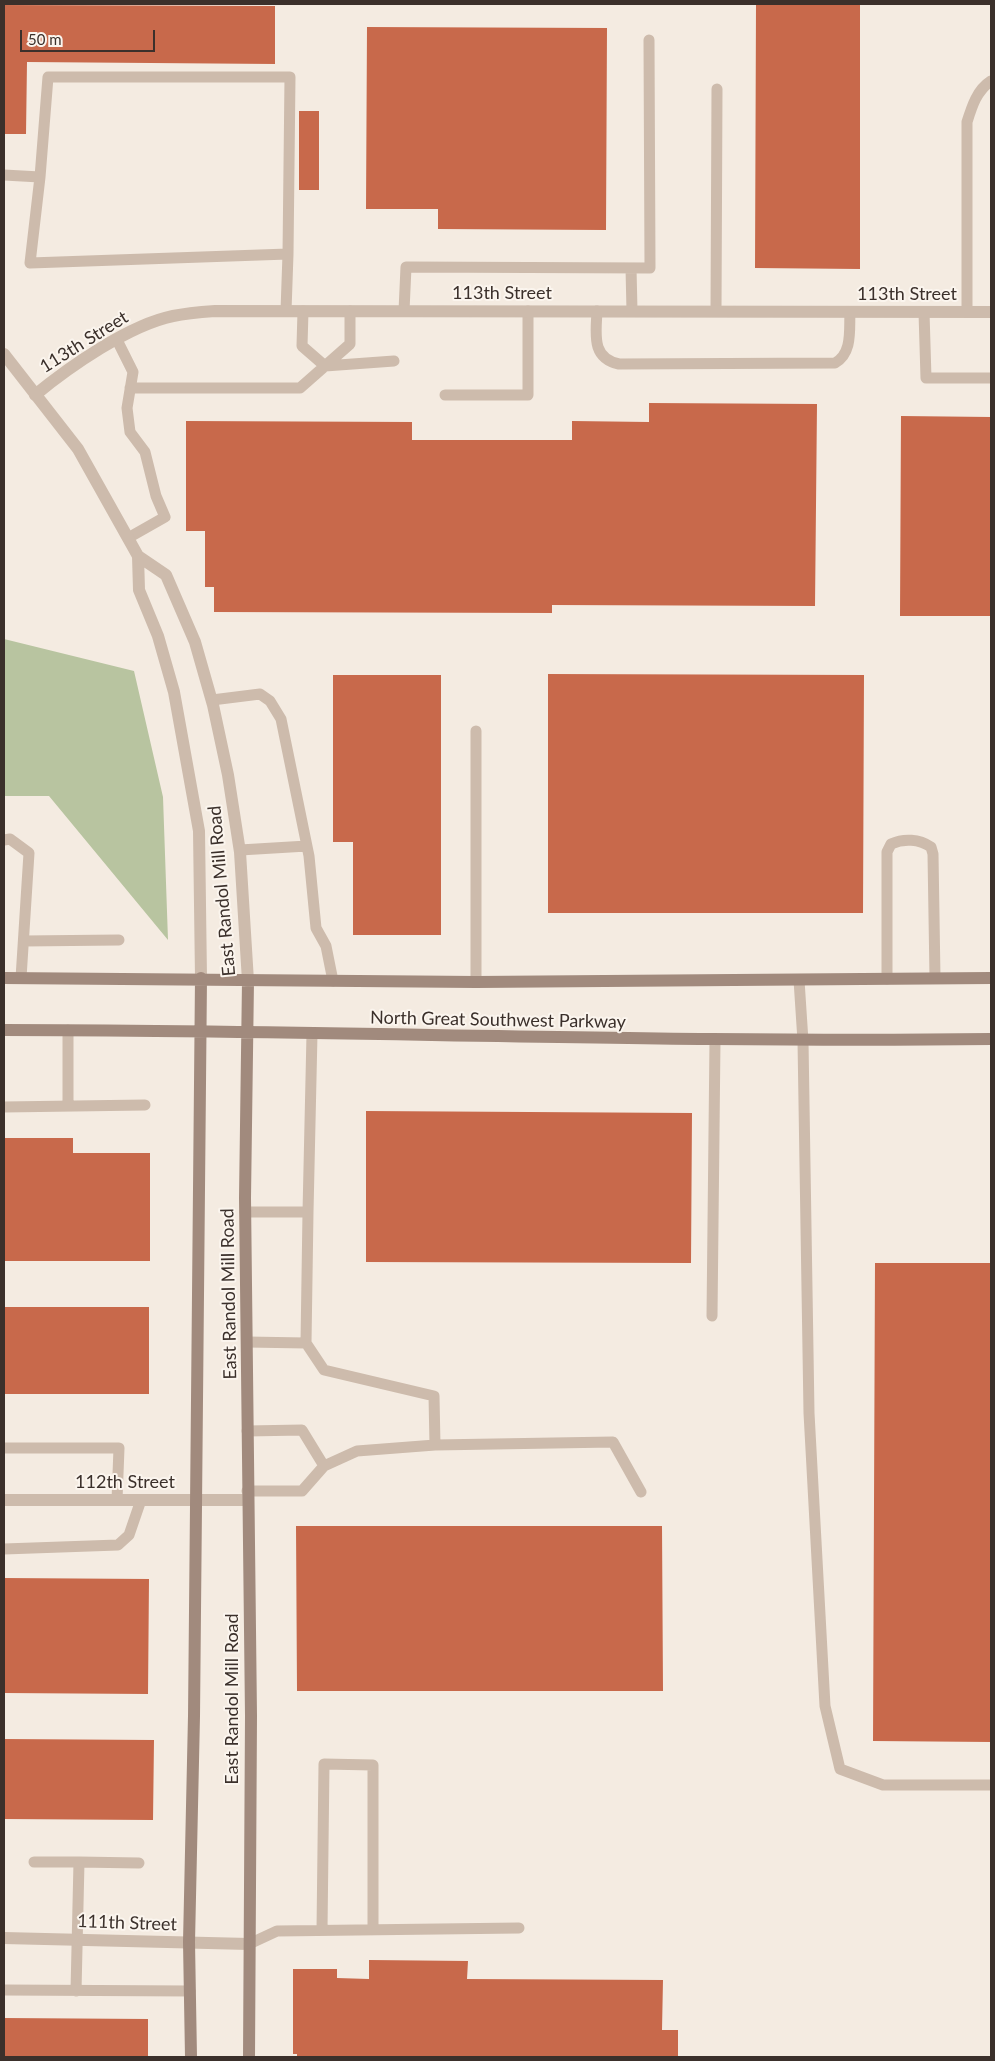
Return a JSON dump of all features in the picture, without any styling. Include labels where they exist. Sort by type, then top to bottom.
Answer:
[{"type":"main road","name":"North Great Southwest Parkway","points":[[4,978],[201,978],[248,981],[476,982],[991,978]]},
{"type":"main road","name":"East Randol Mill Road","points":[[191,2057],[190,1942],[197,1500],[201,978]]},
{"type":"main road","name":"East Randol Mill Road","points":[[248,981],[245,1212],[251,1716],[249,2057]]},
{"type":"main road","name":"North Great Southwest Parkway","points":[[4,1030],[201,1030],[312,1034],[803,1041],[991,1040]]},
{"type":"street","name":"113th Street","points":[[34,395],[66,369],[132,330],[172,316],[215,310],[991,312]]},
{"type":"street","name":"East Randol Mill Road","points":[[4,354],[34,395],[78,449],[138,556],[166,575],[195,642],[212,700],[228,775],[240,850],[248,981]]},
{"type":"street","name":"East Randol Mill Road","points":[[138,556],[138,590],[158,636],[174,692],[199,831],[201,978]]},
{"type":"street","name":"112th Street","points":[[4,1500],[197,1500],[247,1495]]},
{"type":"street","name":"111th Street","points":[[4,1938],[249,1944]]},
{"type":"lane","points":[[404,311],[406,267],[650,268],[649,40]]},
{"type":"lane","points":[[286,310],[288,254],[290,77],[48,77],[40,177],[30,263],[288,254]]},
{"type":"lane","points":[[967,312],[967,122],[974,102],[983,86],[991,81]]},
{"type":"lane","points":[[716,311],[717,90]]},
{"type":"lane","points":[[4,175],[40,177]]},
{"type":"lane","points":[[631,268],[632,311]]},
{"type":"lane","points":[[303,310],[302,346],[326,366],[394,361]]},
{"type":"lane","points":[[130,388],[300,388],[350,344],[350,311]]},
{"type":"lane","points":[[445,395],[528,395],[528,311]]},
{"type":"lane","points":[[597,311],[595,342],[599,352],[610,362],[619,364],[835,363],[841,359],[848,348],[850,312]]},
{"type":"lane","points":[[924,312],[926,378],[991,378]]},
{"type":"lane","points":[[117,340],[133,372],[126,408],[130,432],[145,452],[156,496],[165,517],[128,538]]},
{"type":"lane","points":[[212,700],[260,694],[270,701],[281,720],[307,846],[316,928],[326,946],[333,981]]},
{"type":"lane","points":[[476,731],[476,982]]},
{"type":"lane","points":[[4,840],[10,840],[29,853],[21,978]]},
{"type":"lane","points":[[887,979],[887,852],[891,844],[897,841],[919,840],[931,847],[933,854],[935,978]]},
{"type":"lane","points":[[240,850],[307,846]]},
{"type":"lane","points":[[24,942],[119,940]]},
{"type":"lane","points":[[799,980],[803,1041],[809,1413],[825,1706],[840,1770],[883,1785],[991,1785]]},
{"type":"lane","points":[[68,1030],[68,1106]]},
{"type":"lane","points":[[312,1034],[306,1342],[324,1370],[434,1396],[434,1445]]},
{"type":"lane","points":[[712,1316],[715,1040]]},
{"type":"lane","points":[[4,1106],[144,1105]]},
{"type":"lane","points":[[245,1212],[308,1212]]},
{"type":"lane","points":[[247,1342],[306,1342]]},
{"type":"lane","points":[[247,1431],[302,1430],[324,1466]]},
{"type":"lane","points":[[247,1495],[302,1491],[324,1466],[357,1451],[434,1445],[613,1442],[641,1492]]},
{"type":"lane","points":[[4,1448],[119,1448],[117,1500]]},
{"type":"lane","points":[[4,1548],[118,1545],[129,1535],[141,1500]]},
{"type":"lane","points":[[322,1930],[324,1764],[373,1765],[372,1930]]},
{"type":"lane","points":[[34,1862],[139,1863]]},
{"type":"lane","points":[[76,1991],[79,1862]]},
{"type":"lane","points":[[249,1944],[277,1931],[519,1928]]},
{"type":"lane","points":[[4,1990],[190,1991]]},
{"type":"green space","points":[[4,639],[134,671],[163,797],[168,940],[49,796],[4,796]]},
{"type":"building","points":[[4,5],[275,6],[275,64],[27,62],[26,134],[4,134]]},
{"type":"building","points":[[756,5],[860,5],[860,269],[755,268]]},
{"type":"building","points":[[367,27],[607,28],[606,230],[438,229],[438,209],[366,209]]},
{"type":"building","points":[[299,111],[319,111],[319,190],[299,190]]},
{"type":"building","points":[[649,403],[817,404],[815,606],[552,605],[552,613],[214,612],[214,587],[205,587],[205,531],[186,531],[186,421],[412,422],[412,440],[572,440],[572,421],[649,422]]},
{"type":"building","points":[[901,416],[991,417],[991,616],[900,616]]},
{"type":"building","points":[[548,674],[864,675],[863,913],[548,913]]},
{"type":"building","points":[[333,675],[441,675],[441,935],[353,935],[353,842],[333,842]]},
{"type":"building","points":[[366,1111],[692,1113],[691,1263],[366,1262]]},
{"type":"building","points":[[4,1138],[73,1138],[73,1153],[150,1153],[150,1261],[4,1261]]},
{"type":"building","points":[[875,1263],[991,1263],[991,1742],[873,1741]]},
{"type":"building","points":[[4,1307],[149,1307],[149,1394],[4,1394]]},
{"type":"building","points":[[296,1526],[662,1526],[663,1691],[297,1691]]},
{"type":"building","points":[[4,1578],[149,1579],[148,1694],[4,1693]]},
{"type":"building","points":[[4,1739],[154,1740],[153,1820],[4,1819]]},
{"type":"building","points":[[369,1960],[468,1961],[467,1979],[663,1980],[662,2030],[678,2030],[678,2057],[297,2057],[297,2054],[293,2054],[293,1969],[337,1969],[337,1978],[369,1979]]},
{"type":"building","points":[[4,2018],[148,2019],[148,2057],[4,2057]]}]
